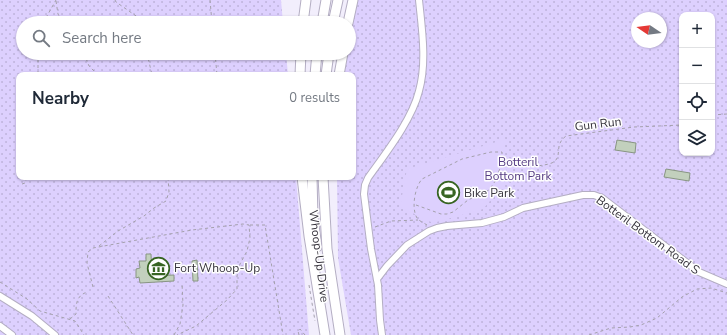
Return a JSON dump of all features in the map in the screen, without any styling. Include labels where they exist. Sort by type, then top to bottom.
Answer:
[{"type":"highway","points":[[304,16],[306,0]]},
{"type":"highway","points":[[323,16],[326,0]]},
{"type":"highway","points":[[335,16],[338,0]]},
{"type":"highway","points":[[350,16],[353,0]]},
{"type":"highway","points":[[300,72],[301,60]]},
{"type":"highway","points":[[315,72],[316,60]]},
{"type":"highway","points":[[326,72],[328,60]]},
{"type":"highway","points":[[339,72],[341,60]]},
{"type":"highway","points":[[302,180],[309,236],[325,335]]},
{"type":"highway","name":"Whoop-Up Drive","points":[[312,180],[315,237],[329,335]]},
{"type":"highway","name":"Whoop-Up Drive","points":[[323,180],[327,249],[340,335]]},
{"type":"highway","points":[[325,215],[328,180]]},
{"type":"street","points":[[382,335],[377,279],[364,194],[365,185],[368,178],[405,124],[419,92],[423,66],[419,0]]},
{"type":"street","name":"Botteril Bottom Road S","points":[[377,279],[407,245],[429,231],[447,226],[482,223],[504,217],[523,208],[587,194],[602,198],[699,272],[727,284]]},
{"type":"street","points":[[0,296],[32,316],[54,335]]},
{"type":"street","points":[[0,326],[12,335]]},
{"type":"path","points":[[47,16],[56,0]]},
{"type":"path","points":[[56,0],[59,16]]},
{"type":"path","points":[[115,0],[136,16]]},
{"type":"path","points":[[210,0],[211,16]]},
{"type":"path","points":[[38,60],[38,72]]},
{"type":"path","points":[[87,60],[89,66],[95,72]]},
{"type":"path","points":[[149,60],[151,72]]},
{"type":"path","points":[[216,60],[217,72]]},
{"type":"path","points":[[715,116],[727,114]]},
{"type":"path","name":"Gun Run","points":[[418,220],[416,215],[415,191],[418,183],[422,179],[462,159],[491,152],[502,152],[502,161],[510,166],[545,166],[555,162],[558,156],[560,140],[566,136],[634,128],[679,125]]},
{"type":"path","points":[[415,204],[441,214],[453,212],[468,200],[489,190],[496,180],[502,161]]},
{"type":"path","points":[[22,184],[25,183],[26,180]]},
{"type":"path","points":[[99,247],[118,231],[166,202],[169,192],[168,180]]},
{"type":"path","points":[[369,229],[391,221],[418,220],[430,227],[429,231]]},
{"type":"path","points":[[93,287],[87,263],[88,252],[92,248],[192,230],[243,224],[265,225],[283,335]]},
{"type":"path","points":[[176,335],[196,326],[227,300],[237,289],[237,276],[240,264],[247,251],[250,238],[249,225]]},
{"type":"path","points":[[0,282],[26,299],[40,311],[75,321],[84,335]]},
{"type":"path","points":[[174,335],[180,324],[183,305],[182,283]]},
{"type":"path","points":[[589,335],[611,328],[641,325],[657,318],[682,297],[697,289],[711,288],[727,293]]},
{"type":"path","points":[[69,319],[76,314],[78,298],[87,292]]},
{"type":"path","points":[[108,296],[133,335]]},
{"type":"path","points":[[299,335],[298,331],[300,328],[305,335]]},
{"type":"green space","points":[[0,0],[281,0],[282,16],[16,16],[16,60],[287,60],[288,72],[16,72],[16,180],[296,180],[309,335],[0,335]]},
{"type":"green space","name":"Botteril Bottom Park","points":[[358,0],[727,0],[727,335],[351,335],[338,258],[337,180],[356,180],[356,72],[342,72],[343,60],[356,60],[356,16],[353,16]]},
{"type":"green space","name":"Bike Park","points":[[503,140],[508,180],[483,209],[433,223],[400,207],[407,169]]},
{"type":"building","points":[[617,140],[636,143],[635,153],[615,150]]},
{"type":"building","points":[[666,169],[690,173],[689,181],[664,177]]},
{"type":"building","points":[[146,254],[151,254],[152,276],[174,275],[174,281],[140,283],[139,277],[136,278],[136,269],[140,268],[139,261],[146,261]]},
{"type":"building","points":[[197,260],[198,281],[193,281],[192,261]]},
{"type":"place","name":"Bike Park","points":[[449,193]]},
{"type":"place","name":"Fort Whoop-Up","points":[[158,268]]}]
